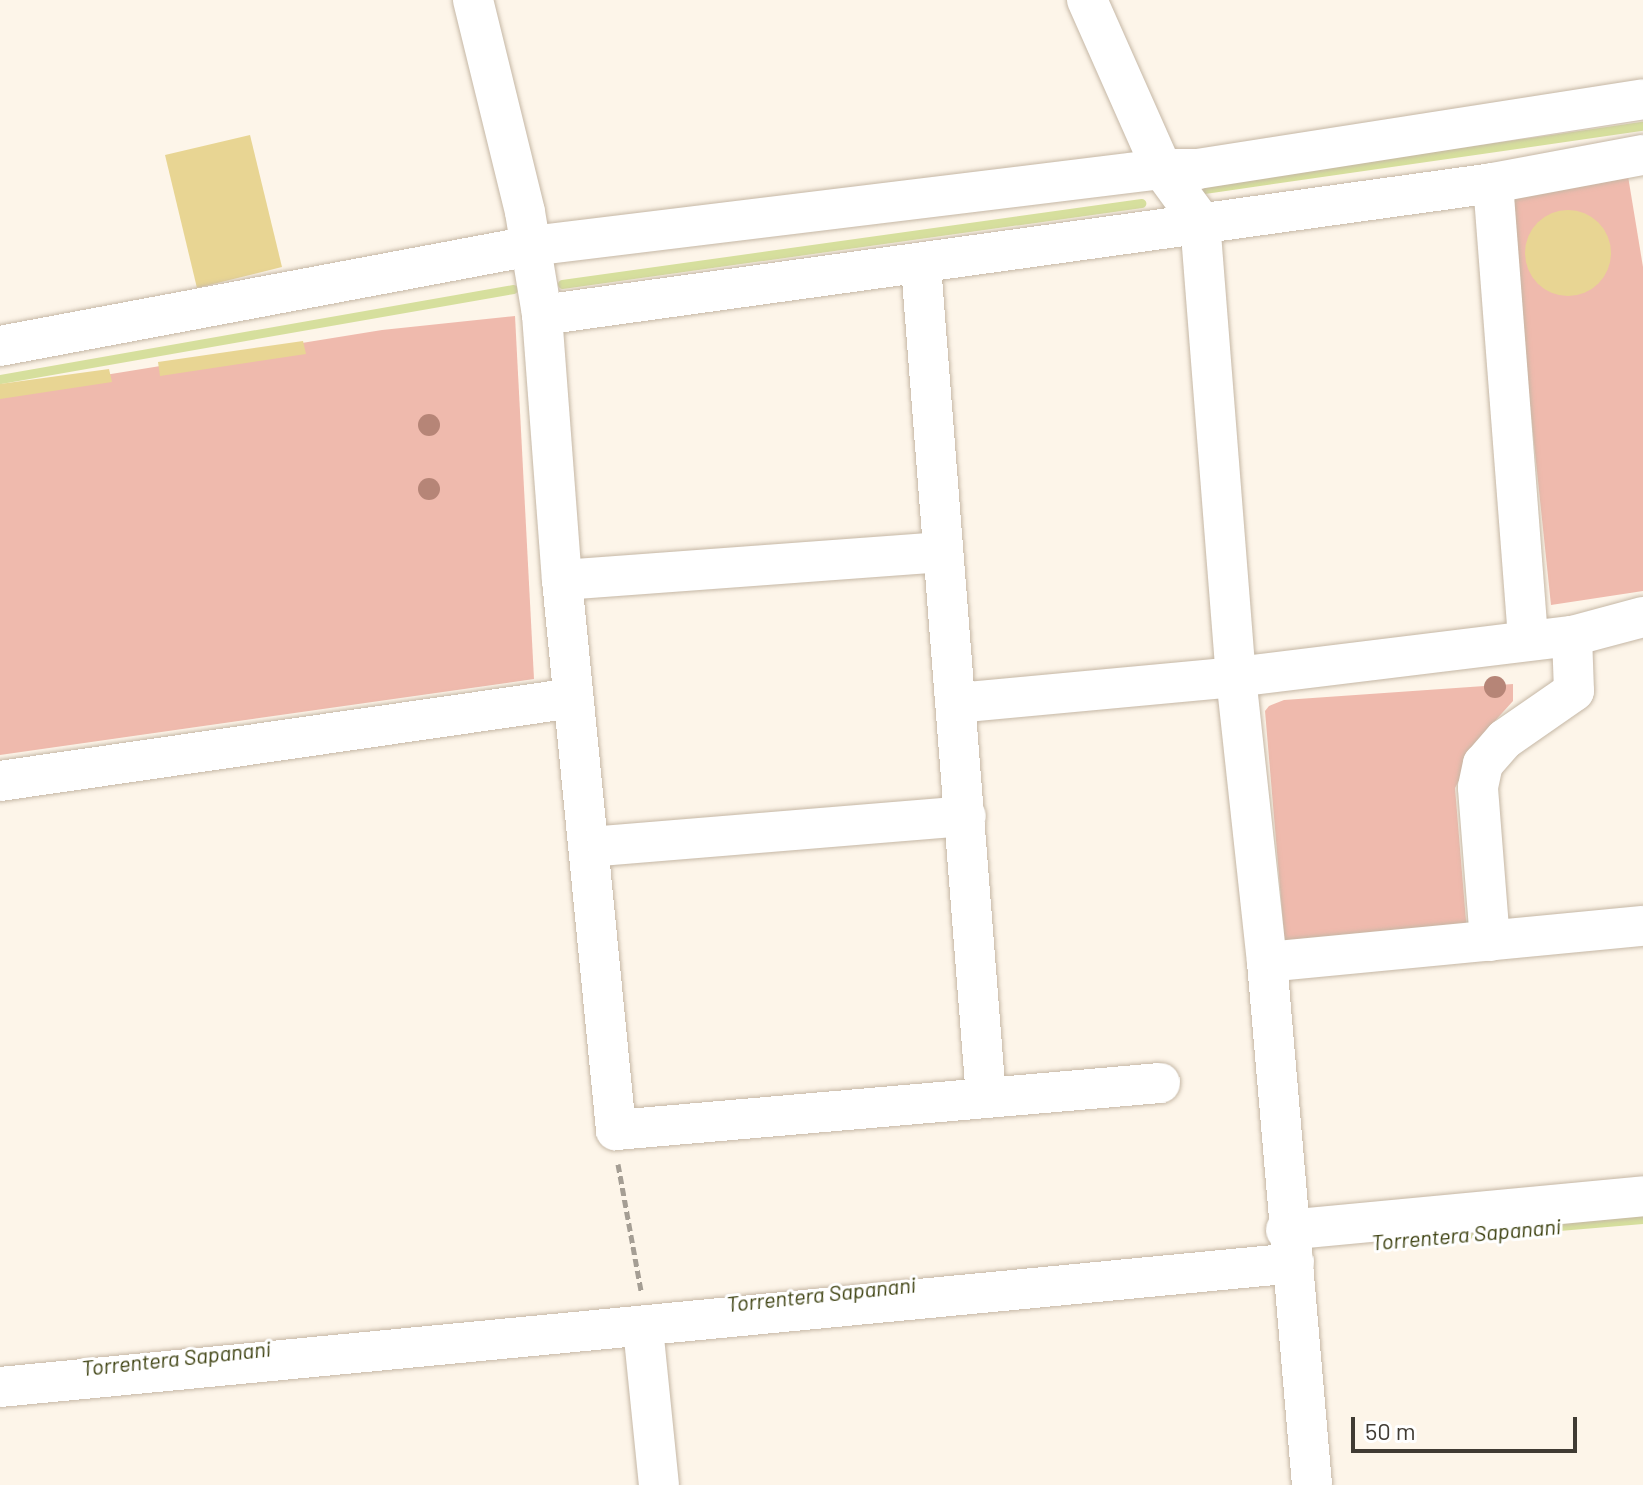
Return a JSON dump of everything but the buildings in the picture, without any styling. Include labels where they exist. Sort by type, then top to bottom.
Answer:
[{"type":"street","points":[[473,0],[531,246],[542,315],[562,580],[616,1130],[1160,1083]]},
{"type":"street","points":[[1087,0],[1162,169],[1200,221],[1236,677],[1267,962],[1312,1485]]},
{"type":"street","points":[[0,346],[531,246],[1162,169],[1198,169],[1643,99]]},
{"type":"street","points":[[542,315],[921,266],[1200,221],[1493,183],[1642,159]]},
{"type":"street","points":[[1493,183],[1528,638]]},
{"type":"street","points":[[921,266],[986,1097]]},
{"type":"street","points":[[562,580],[943,552]]},
{"type":"street","points":[[956,703],[1236,677],[1528,638],[1572,636],[1643,617]]},
{"type":"street","points":[[1490,941],[1478,787],[1483,764],[1505,739],[1574,691],[1572,636]]},
{"type":"street","points":[[0,781],[573,698]]},
{"type":"street","points":[[589,847],[966,816]]},
{"type":"street","points":[[1267,962],[1643,926]]},
{"type":"street","points":[[0,1387],[643,1328],[1290,1246],[1643,1196]]},
{"type":"street","points":[[643,1328],[659,1485]]},
{"type":"path","points":[[616,1130],[620,1194],[640,1265],[643,1328]]},
{"type":"shaded area","points":[[1627,170],[1643,267],[1643,591],[1551,605],[1507,185]]},
{"type":"shaded area","points":[[515,316],[534,679],[0,755],[0,392],[382,330]]},
{"type":"shaded area","points":[[1513,684],[1513,701],[1484,733],[1455,788],[1467,933],[1285,946],[1265,711],[1269,706],[1284,700]]},
{"type":"waterway","points":[[1204,189],[1643,126]]},
{"type":"waterway","points":[[562,284],[1141,203]]},
{"type":"waterway","points":[[0,379],[513,289]]},
{"type":"waterway","name":"Torrentera Sapanani","points":[[1405,1239],[1643,1219]]}]
